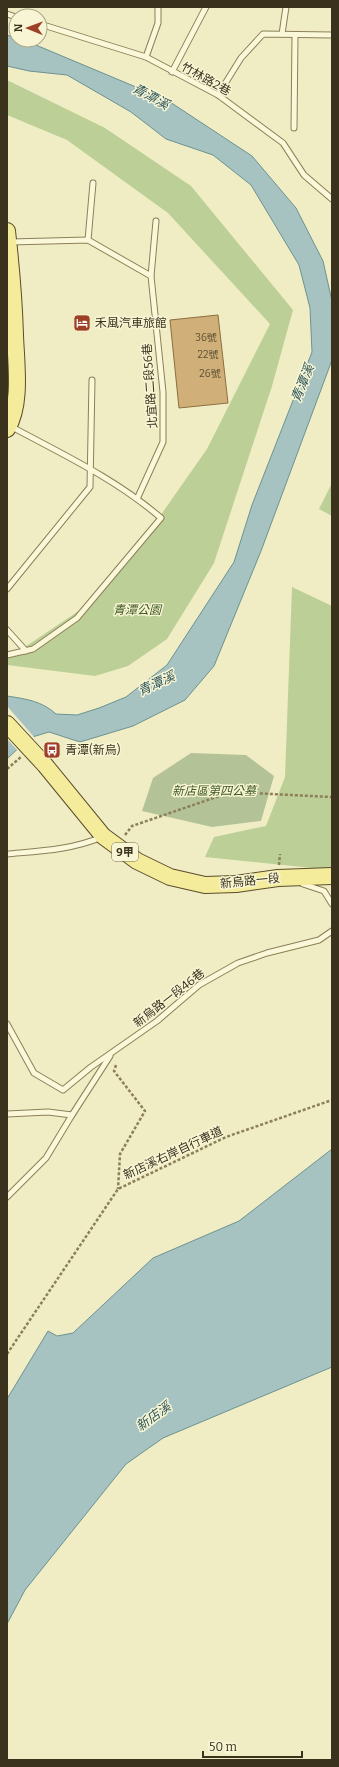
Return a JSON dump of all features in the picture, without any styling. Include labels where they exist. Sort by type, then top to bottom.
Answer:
[{"type":"main road","points":[[7,238],[13,296],[17,387],[8,427]]},
{"type":"main road","name":"新烏路一段","points":[[7,724],[45,765],[103,836],[138,860],[170,877],[205,884],[236,884],[278,878],[332,876]]},
{"type":"lane","points":[[146,57],[158,23],[158,7]]},
{"type":"lane","points":[[172,72],[206,7]]},
{"type":"lane","points":[[282,34],[286,7]]},
{"type":"lane","name":"竹林路2巷","points":[[48,26],[146,57],[218,95],[284,143],[304,175],[332,199]]},
{"type":"lane","points":[[218,95],[242,58],[263,34],[296,36],[332,35]]},
{"type":"lane","points":[[294,128],[296,36]]},
{"type":"lane","points":[[88,240],[93,184]]},
{"type":"lane","name":"北宜路二段56巷","points":[[137,499],[163,442],[163,392],[151,276],[156,221]]},
{"type":"lane","points":[[7,238],[88,240],[151,276]]},
{"type":"lane","points":[[7,589],[90,487],[92,380]]},
{"type":"lane","points":[[7,655],[33,649],[77,618],[161,518],[137,499],[90,467],[8,427]]},
{"type":"lane","points":[[7,630],[26,651]]},
{"type":"lane","points":[[7,854],[62,849],[84,845],[103,836]]},
{"type":"lane","points":[[236,884],[271,885]]},
{"type":"lane","points":[[300,884],[307,884],[324,891],[332,904]]},
{"type":"lane","name":"新烏路一段46巷","points":[[112,1054],[158,1021],[198,984],[238,963],[319,940],[332,931]]},
{"type":"lane","points":[[7,1024],[34,1073],[63,1090],[91,1067],[112,1054]]},
{"type":"lane","points":[[7,1197],[46,1158],[112,1054]]},
{"type":"lane","points":[[7,1114],[48,1112],[72,1115]]},
{"type":"path","points":[[116,846],[132,826],[231,792],[332,797]]},
{"type":"path","points":[[118,1189],[120,1154],[145,1112],[114,1071],[120,1047]]},
{"type":"path","name":"新店溪右岸自行車道","points":[[7,1354],[118,1189],[226,1137],[332,1100]]},
{"type":"green space","name":"青潭公園","points":[[7,80],[105,128],[191,186],[293,310],[272,386],[214,563],[167,639],[128,666],[95,676],[7,665],[7,659],[86,606],[144,539],[207,449],[270,324],[168,213],[67,140],[7,115]]},
{"type":"green space","points":[[332,483],[332,516],[319,509]]},
{"type":"green space","points":[[292,587],[332,606],[332,870],[205,857],[214,837],[266,826],[285,777]]},
{"type":"green space","name":"新店區第四公墓","points":[[191,753],[246,755],[274,776],[261,821],[212,827],[142,811],[153,778]]},
{"type":"water","name":"青潭溪","points":[[7,35],[8,48],[43,48],[167,100],[252,156],[296,208],[323,261],[332,301],[332,360],[261,551],[214,666],[185,700],[133,726],[80,742],[49,732],[29,738],[7,759],[7,696],[39,703],[56,714],[77,715],[126,697],[167,665],[234,562],[252,505],[312,352],[310,308],[299,265],[251,185],[213,155],[166,139],[131,112],[67,75],[29,71],[7,66]]},
{"type":"water","name":"新店溪","points":[[332,1149],[332,1367],[163,1438],[126,1464],[25,1590],[7,1624],[7,1399],[48,1331],[57,1336],[73,1333],[153,1258],[239,1221]]},
{"type":"pier","points":[[7,706],[35,738],[30,740],[18,751],[7,739]]},
{"type":"building","points":[[218,315],[228,403],[179,408],[170,320]]},
{"type":"place","name":"禾風汽車旅館","points":[[82,323]]},
{"type":"place","name":"青潭(新烏)","points":[[52,750]]}]
